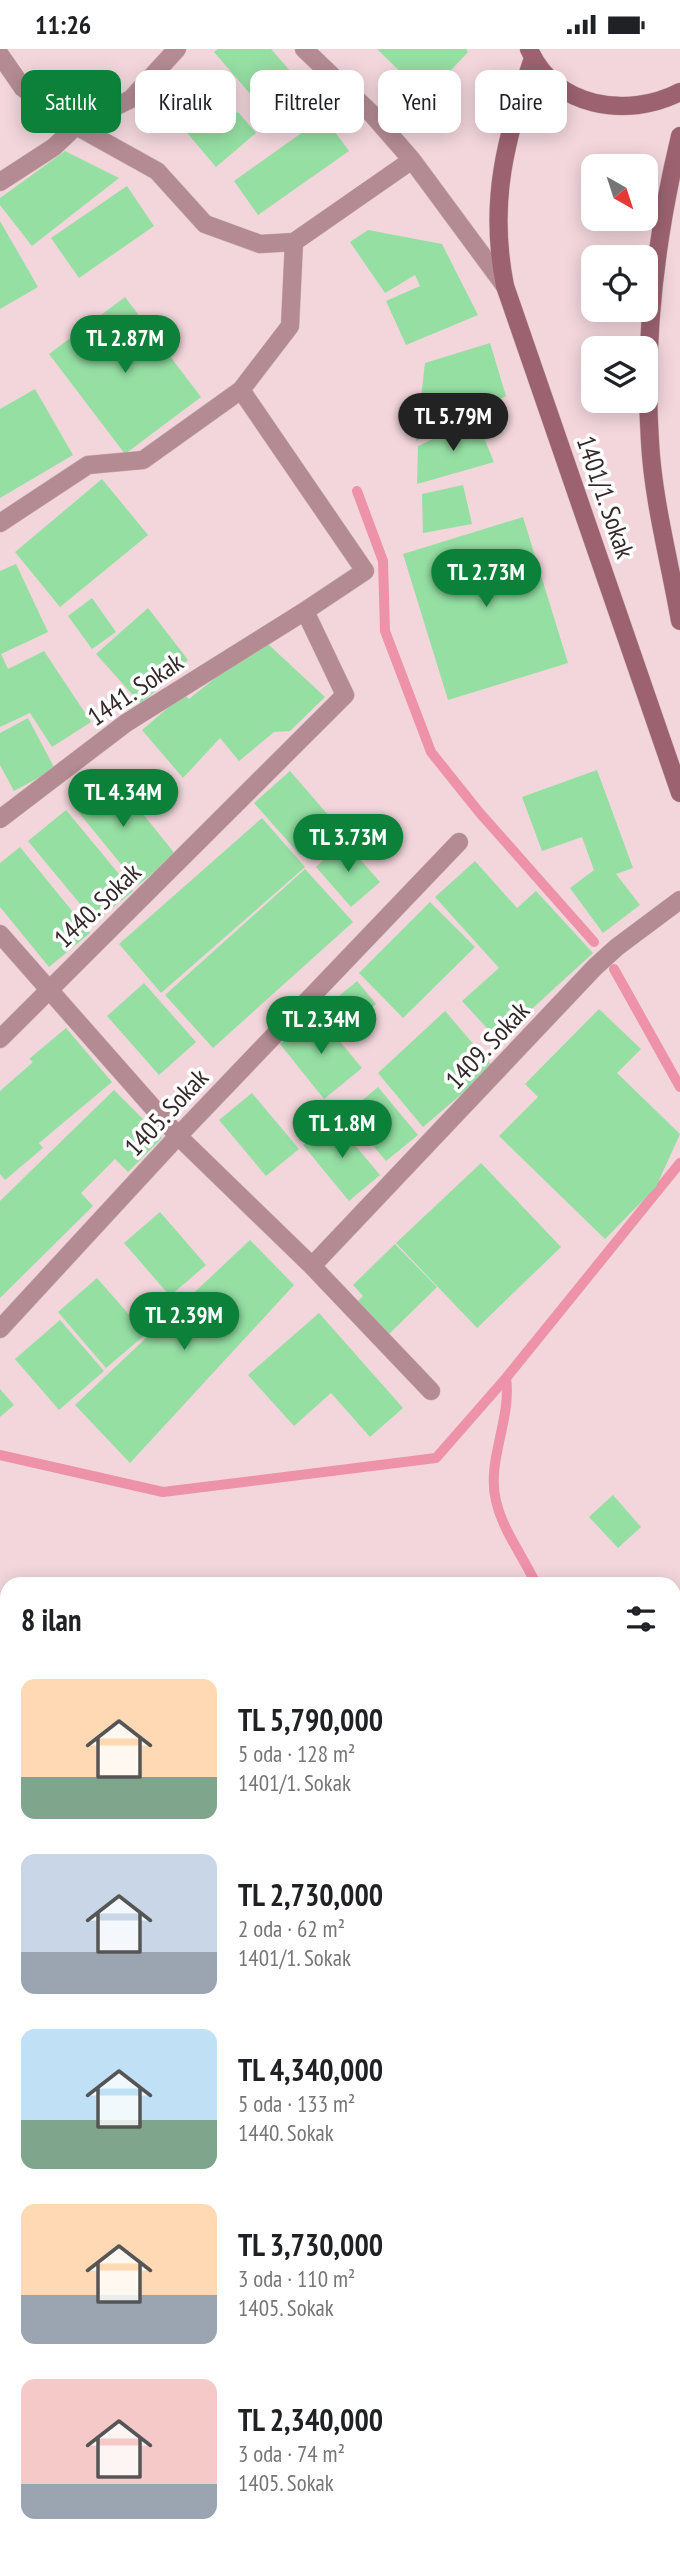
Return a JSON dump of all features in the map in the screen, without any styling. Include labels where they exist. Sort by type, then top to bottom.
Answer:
[{"type":"main road","points":[[531,54],[557,85],[588,102],[624,109],[659,103],[680,92]]},
{"type":"main road","points":[[505,286],[498,248],[499,192],[507,136],[531,54]]},
{"type":"main road","points":[[680,136],[650,306],[648,400],[650,445],[680,621]]},
{"type":"main road","name":"1401/1. Sokak","points":[[505,286],[680,793]]},
{"type":"street","points":[[121,104],[131,99],[149,82],[177,49]]},
{"type":"street","name":"1401/1. Sokak","points":[[304,49],[371,113],[412,160],[505,286]]},
{"type":"street","points":[[0,55],[21,85]]},
{"type":"street","points":[[0,182],[54,147],[69,133]]},
{"type":"street","points":[[87,133],[157,171],[205,224],[260,244],[294,242],[412,160]]},
{"type":"street","points":[[0,523],[88,465],[143,460],[241,390],[290,326],[294,242]]},
{"type":"street","points":[[241,390],[365,571],[305,611]]},
{"type":"street","name":"1441. Sokak","points":[[0,819],[126,723],[305,611]]},
{"type":"street","name":"1440. Sokak","points":[[0,1039],[345,695],[305,611]]},
{"type":"street","name":"1405. Sokak","points":[[0,1329],[178,1136],[459,842]]},
{"type":"street","name":"1409. Sokak","points":[[312,1266],[596,967],[617,947],[680,900]]},
{"type":"street","points":[[0,935],[178,1136],[312,1266],[430,1391]]},
{"type":"building","points":[[218,49],[271,49],[289,70],[250,70],[250,94],[236,77],[236,70],[230,70],[214,52]]},
{"type":"building","points":[[377,49],[466,49],[468,52],[451,70],[398,70]]},
{"type":"building","points":[[238,112],[250,126],[250,133],[256,133],[216,167],[187,133],[236,133]]},
{"type":"building","points":[[302,133],[336,133],[349,151],[258,215],[234,181]]},
{"type":"building","points":[[65,151],[119,178],[32,246],[0,205],[0,198]]},
{"type":"building","points":[[127,186],[154,226],[79,278],[51,238]]},
{"type":"building","points":[[0,221],[38,287],[0,309]]},
{"type":"building","points":[[368,230],[442,244],[478,315],[406,345],[386,301],[420,286],[415,275],[385,293],[350,242]]},
{"type":"building","points":[[125,297],[201,397],[125,454],[49,354]]},
{"type":"building","points":[[490,343],[506,396],[416,441],[425,363]]},
{"type":"building","points":[[35,389],[73,455],[0,498],[0,409]]},
{"type":"building","points":[[476,419],[494,462],[417,484],[418,446]]},
{"type":"building","points":[[102,479],[148,535],[60,607],[15,552]]},
{"type":"building","points":[[463,485],[472,524],[423,533],[422,494]]},
{"type":"building","points":[[523,517],[568,663],[448,700],[403,554]]},
{"type":"building","points":[[16,564],[48,632],[1,654],[8,669],[44,651],[91,722],[52,747],[30,713],[0,727],[0,571]]},
{"type":"building","points":[[92,598],[116,632],[92,649],[68,616]]},
{"type":"building","points":[[148,608],[188,660],[141,704],[96,654]]},
{"type":"building","points":[[268,644],[325,697],[290,731],[274,732],[239,761],[220,738],[183,778],[142,730],[184,694],[189,699],[224,671]]},
{"type":"building","points":[[28,718],[55,769],[14,791],[0,765],[0,733]]},
{"type":"building","points":[[597,770],[633,868],[616,874],[640,905],[603,933],[570,888],[594,870],[582,837],[542,851],[522,797]]},
{"type":"building","points":[[290,771],[336,824],[300,855],[254,803]]},
{"type":"building","points":[[109,772],[176,855],[138,885],[71,803]]},
{"type":"building","points":[[66,810],[133,891],[95,922],[28,841]]},
{"type":"building","points":[[262,818],[305,867],[161,993],[119,944]]},
{"type":"building","points":[[344,841],[380,882],[351,907],[316,867]]},
{"type":"building","points":[[20,847],[90,933],[49,967],[0,907],[0,863]]},
{"type":"building","points":[[475,861],[517,908],[536,891],[593,953],[498,1040],[462,1001],[499,968],[435,897]]},
{"type":"building","points":[[305,869],[353,922],[213,1048],[165,995]]},
{"type":"building","points":[[430,902],[475,947],[403,1018],[359,973]]},
{"type":"building","points":[[357,981],[376,1004],[339,1036],[320,1012]]},
{"type":"building","points":[[144,983],[196,1042],[159,1075],[107,1016]]},
{"type":"building","points":[[599,1009],[641,1049],[617,1073],[680,1134],[656,1187],[605,1239],[499,1136],[538,1097],[525,1084]]},
{"type":"building","points":[[445,1011],[493,1067],[423,1127],[378,1073]]},
{"type":"building","points":[[317,1014],[362,1068],[324,1099],[280,1044]]},
{"type":"building","points":[[66,1028],[112,1082],[39,1143],[43,1148],[5,1180],[0,1174],[0,1091],[33,1062],[29,1059]]},
{"type":"building","points":[[378,1087],[418,1135],[386,1161],[346,1114]]},
{"type":"building","points":[[114,1090],[162,1138],[128,1172],[115,1159],[81,1193],[93,1206],[0,1298],[0,1201]]},
{"type":"building","points":[[252,1093],[299,1149],[266,1176],[219,1120]]},
{"type":"building","points":[[334,1120],[380,1175],[349,1201],[303,1145]]},
{"type":"building","points":[[481,1163],[561,1247],[477,1328],[396,1243]]},
{"type":"building","points":[[160,1212],[206,1265],[170,1296],[124,1243]]},
{"type":"building","points":[[250,1240],[294,1285],[130,1463],[75,1405]]},
{"type":"building","points":[[395,1244],[437,1287],[389,1334],[357,1302],[363,1296],[353,1285]]},
{"type":"building","points":[[97,1278],[146,1334],[106,1368],[58,1312]]},
{"type":"building","points":[[319,1313],[403,1408],[370,1437],[331,1393],[294,1426],[248,1375]]},
{"type":"building","points":[[60,1320],[104,1371],[59,1410],[15,1359]]},
{"type":"building","points":[[0,1389],[14,1405],[0,1417]]},
{"type":"building","points":[[613,1495],[641,1527],[618,1548],[589,1517]]},
{"type":"waterway","points":[[357,491],[383,561],[385,631],[431,752],[479,812],[594,942]]},
{"type":"waterway","points":[[614,969],[680,1087]]},
{"type":"waterway","points":[[0,1455],[163,1492],[436,1458],[506,1378],[680,1163]]},
{"type":"waterway","points":[[506,1378],[506,1409],[496,1455],[494,1486],[499,1512],[532,1577]]}]
